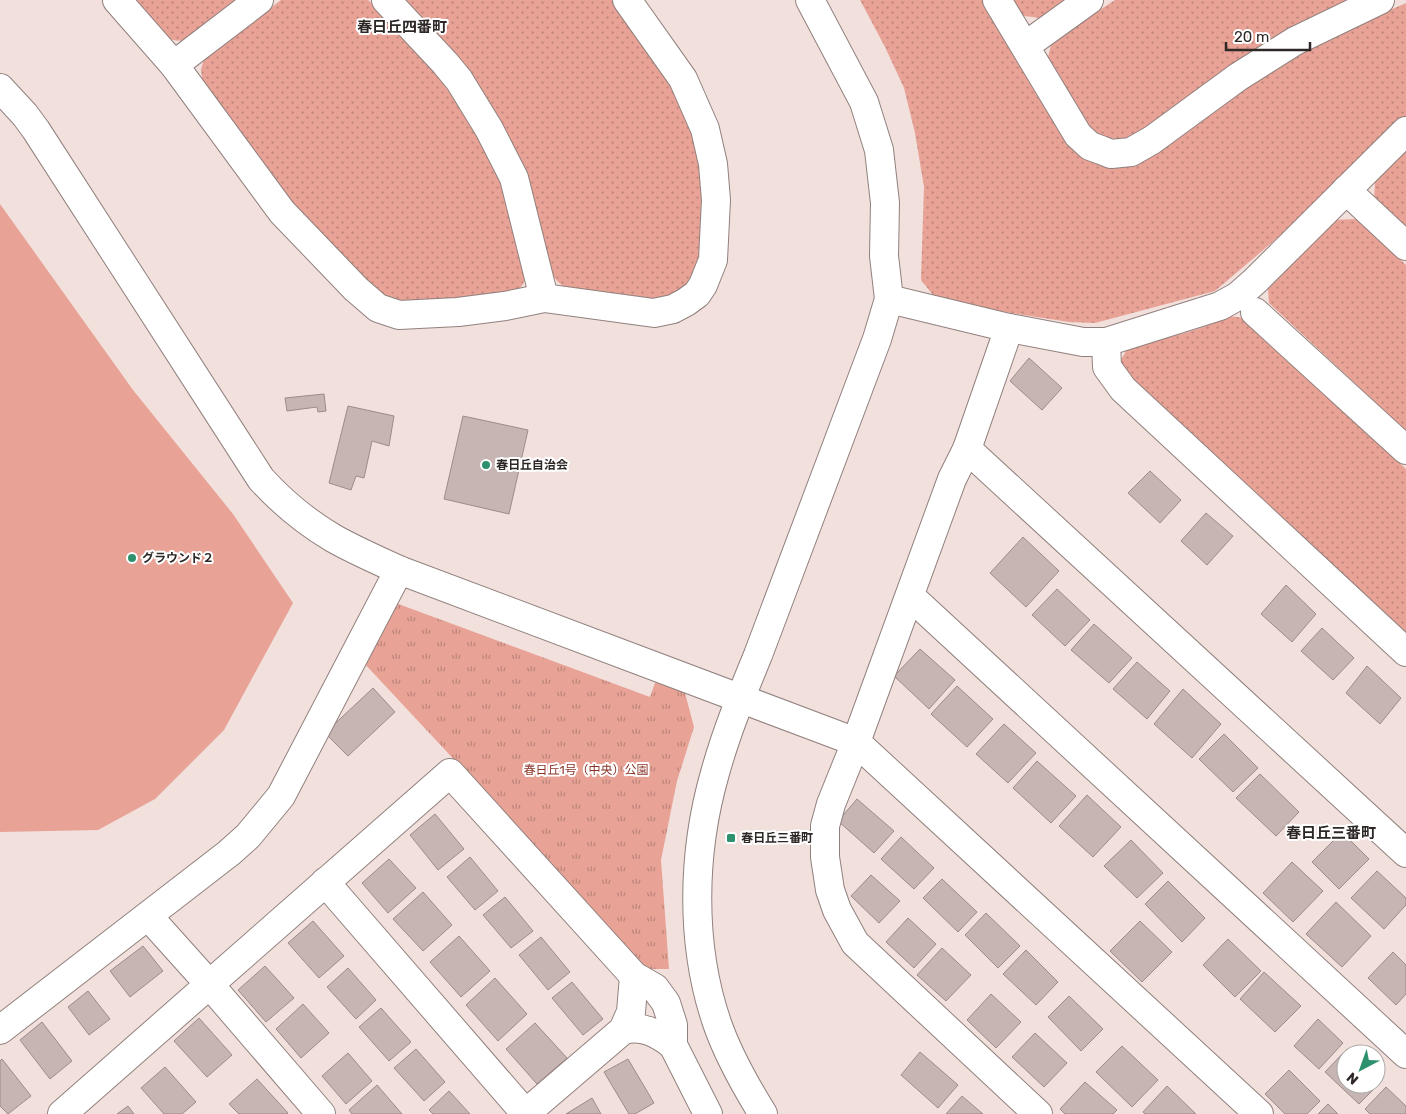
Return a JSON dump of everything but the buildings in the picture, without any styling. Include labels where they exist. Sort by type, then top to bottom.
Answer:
[{"type":"street","points":[[117,0],[174,65],[282,212],[356,289],[378,308],[399,314],[458,312],[505,306],[544,298],[654,312],[673,309],[696,294],[709,273],[713,260],[716,200],[713,164],[705,129],[683,79],[627,0]]},
{"type":"street","points":[[174,65],[259,0]]},
{"type":"street","points":[[386,0],[450,69],[490,129],[514,178],[544,298]]},
{"type":"street","points":[[763,1114],[731,1057],[717,1023],[701,961],[697,892],[704,825],[715,773],[741,698],[870,358],[889,299],[884,256],[885,203],[879,150],[864,102],[810,0]]},
{"type":"street","points":[[997,0],[1078,135],[1090,146],[1111,154],[1130,152],[1152,140],[1238,77],[1295,41],[1380,0]]},
{"type":"street","points":[[1025,46],[1089,0]]},
{"type":"street","points":[[0,88],[36,130],[261,479],[278,498],[297,514],[333,538],[399,570],[856,742],[1259,1114]]},
{"type":"street","points":[[889,299],[1009,328],[1084,342],[1106,342],[1220,306],[1238,296],[1406,132]]},
{"type":"street","points":[[1346,190],[1406,246]]},
{"type":"street","points":[[1255,312],[1406,450]]},
{"type":"street","points":[[1009,328],[967,449],[952,479],[856,742],[831,804],[825,826],[825,856],[830,890],[837,910],[855,943],[1038,1114]]},
{"type":"street","points":[[1106,342],[1107,368],[1123,389],[1406,652]]},
{"type":"street","points":[[967,449],[1406,853]]},
{"type":"street","points":[[0,1030],[229,853],[248,836],[281,796],[399,570]]},
{"type":"street","points":[[910,596],[1406,1054]]},
{"type":"street","points":[[62,1114],[450,773],[634,976],[655,988],[666,1003],[672,1025],[673,1045],[708,1114]]},
{"type":"street","points":[[325,882],[526,1114],[623,1030],[631,1012],[634,976]]},
{"type":"street","points":[[148,916],[210,985],[320,1114]]},
{"type":"street","points":[[623,1030],[633,1028],[652,1031],[673,1045]]},
{"type":"green space","points":[[133,0],[239,0],[186,40],[178,41],[170,39],[156,28]]},
{"type":"green space","points":[[281,0],[368,0],[379,9],[434,72],[477,135],[502,187],[525,280],[521,287],[514,292],[494,297],[400,302],[375,293],[292,206],[202,79],[201,69],[204,60]]},
{"type":"green space","points":[[401,0],[613,0],[663,72],[688,119],[693,133],[700,175],[703,223],[699,263],[694,276],[688,284],[668,297],[650,299],[569,291],[558,282],[550,272],[526,180]]},
{"type":"green space","points":[[860,0],[984,0],[1009,38],[1068,145],[1084,157],[1158,151],[1302,49],[1406,3],[1406,116],[1335,189],[1215,291],[1095,323],[1069,322],[993,310],[933,295],[921,280],[924,187],[915,133],[904,88]]},
{"type":"green space","points":[[1008,0],[1066,0],[1040,18],[1017,15]]},
{"type":"green space","points":[[1115,0],[1352,0],[1135,136],[1123,139],[1103,138],[1091,130],[1047,61],[1052,41]]},
{"type":"green space","points":[[1406,151],[1406,229],[1374,200],[1375,182]]},
{"type":"green space","name":"グラウンド２","points":[[0,204],[133,390],[233,514],[293,603],[224,730],[155,799],[98,830],[0,832]]},
{"type":"green space","points":[[1357,219],[1406,265],[1406,431],[1269,303],[1268,289],[1334,220]]},
{"type":"green space","points":[[1228,316],[1245,318],[1406,469],[1406,633],[1137,384],[1118,364],[1130,345],[1192,331]]},
{"type":"green space","name":"春日丘1号（中央）公園","points":[[393,602],[650,697],[656,680],[685,693],[694,727],[677,781],[661,860],[669,969],[651,969],[637,961],[476,783],[362,661]]},
{"type":"place","name":"春日丘自治会","points":[[486,465]]},
{"type":"place","name":"グラウンド２","points":[[132,558]]},
{"type":"place","name":"春日丘三番町","points":[[731,838]]},
{"type":"district","name":"春日丘四番町","points":[[402,27]]},
{"type":"district","name":"春日丘三番町","points":[[1331,833]]}]
